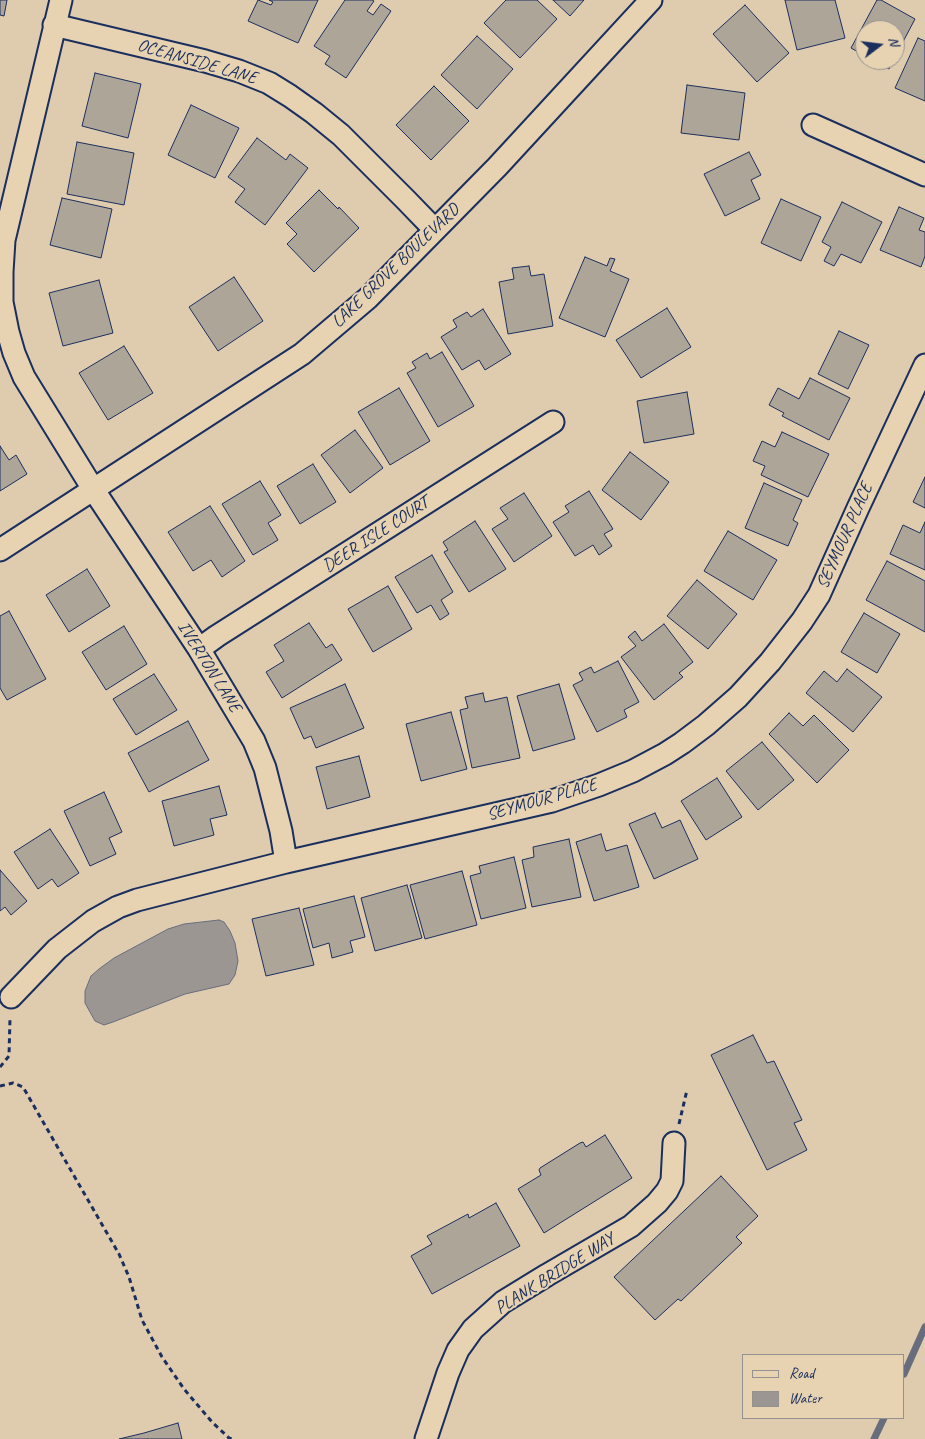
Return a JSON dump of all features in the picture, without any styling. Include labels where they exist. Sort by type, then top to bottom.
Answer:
[{"type":"street","name":"IVERTON LANE","points":[[61,0],[4,240],[2,302],[8,332],[24,377],[93,489],[199,649],[254,741],[265,768],[281,831],[286,862]]},
{"type":"street","name":"LAKE GROVE BOULEVARD","points":[[0,550],[302,354],[368,298],[497,167],[652,0]]},
{"type":"street","name":"OCEANSIDE LANE","points":[[54,25],[205,60],[239,71],[269,84],[308,109],[341,135],[435,230]]},
{"type":"street","points":[[813,126],[925,175]]},
{"type":"street","name":"SEYMOUR PLACE","points":[[11,997],[57,949],[92,922],[118,907],[153,896],[286,862],[552,801],[633,771],[665,754],[706,725],[738,697],[770,662],[802,621],[819,595],[925,365]]},
{"type":"street","name":"DEER ISLE COURT","points":[[199,649],[553,422]]},
{"type":"street","name":"PLANK BRIDGE WAY","points":[[426,1439],[448,1373],[458,1350],[473,1329],[503,1302],[632,1226],[657,1203],[667,1191],[672,1181],[674,1144]]},
{"type":"path","points":[[0,1067],[9,1056],[9,1045]]},
{"type":"path","points":[[0,1086],[13,1084],[23,1087],[119,1254],[142,1320],[162,1356],[184,1389],[212,1422],[232,1439]]},
{"type":"path","points":[[674,1144],[687,1090]]},
{"type":"water","points":[[219,920],[224,922],[230,931],[235,943],[238,961],[235,975],[229,984],[185,994],[104,1025],[95,1021],[85,1003],[85,991],[91,976],[99,969],[114,958],[168,929],[184,924]]},
{"type":"building","points":[[0,0],[7,0],[4,16],[0,15]]},
{"type":"building","points":[[258,0],[271,5],[273,2],[269,0],[318,0],[298,43],[248,21]]},
{"type":"building","points":[[345,0],[374,1],[367,11],[373,15],[381,4],[391,11],[346,78],[325,64],[330,56],[314,46]]},
{"type":"building","points":[[506,0],[537,0],[557,19],[520,58],[484,23]]},
{"type":"building","points":[[553,0],[584,0],[570,16]]},
{"type":"building","points":[[785,0],[835,0],[845,38],[797,50]]},
{"type":"building","points":[[877,0],[881,0],[915,19],[905,38],[905,20],[866,20]]},
{"type":"building","points":[[745,5],[789,53],[757,82],[713,34]]},
{"type":"building","points":[[477,36],[513,69],[477,109],[441,75]]},
{"type":"building","points":[[918,38],[925,41],[925,101],[895,88],[903,70],[905,70]]},
{"type":"building","points":[[855,41],[855,50],[851,48]]},
{"type":"building","points":[[95,73],[141,84],[128,138],[82,126]]},
{"type":"building","points":[[687,85],[745,93],[739,140],[681,133]]},
{"type":"building","points":[[434,86],[469,121],[431,160],[396,125]]},
{"type":"building","points":[[191,105],[239,128],[215,178],[168,155]]},
{"type":"building","points":[[257,138],[286,160],[290,154],[308,168],[265,225],[235,202],[245,189],[228,177]]},
{"type":"building","points":[[77,142],[134,153],[124,205],[67,194]]},
{"type":"building","points":[[749,152],[761,175],[751,180],[760,199],[725,216],[704,174]]},
{"type":"building","points":[[319,190],[359,228],[314,272],[287,244],[297,234],[286,223]]},
{"type":"building","points":[[62,198],[112,209],[101,258],[50,245]]},
{"type":"building","points":[[781,199],[821,217],[801,261],[761,243]]},
{"type":"building","points":[[842,202],[882,222],[861,263],[841,254],[834,266],[824,261],[831,247],[822,242]]},
{"type":"building","points":[[899,207],[924,218],[919,230],[925,232],[925,256],[921,267],[880,250]]},
{"type":"building","points":[[585,257],[607,266],[610,258],[615,259],[610,271],[629,279],[605,337],[559,318]]},
{"type":"building","points":[[529,266],[531,276],[544,274],[553,326],[508,334],[499,282],[514,279],[512,268]]},
{"type":"building","points":[[234,277],[263,321],[218,351],[189,307]]},
{"type":"building","points":[[99,280],[113,333],[63,346],[49,293]]},
{"type":"building","points":[[667,308],[691,347],[641,378],[616,340]]},
{"type":"building","points":[[483,309],[511,354],[485,370],[479,360],[462,370],[441,337],[457,327],[453,320],[467,312],[471,317]]},
{"type":"building","points":[[839,331],[869,345],[848,389],[818,374]]},
{"type":"building","points":[[124,346],[153,393],[108,420],[79,373]]},
{"type":"building","points":[[442,352],[474,406],[438,427],[407,373],[416,368],[412,362],[427,353],[430,359]]},
{"type":"building","points":[[810,378],[850,398],[829,440],[782,416],[784,413],[769,405],[778,388],[799,399]]},
{"type":"building","points":[[399,388],[430,441],[390,465],[358,412]]},
{"type":"building","points":[[687,392],[694,434],[644,443],[637,401]]},
{"type":"building","points":[[355,430],[383,468],[350,493],[321,455]]},
{"type":"building","points":[[782,432],[829,454],[808,497],[761,475],[765,466],[753,461],[762,441],[775,447]]},
{"type":"building","points":[[0,446],[9,460],[16,455],[27,474],[0,491]]},
{"type":"building","points":[[630,452],[669,482],[641,520],[602,490]]},
{"type":"building","points":[[313,464],[336,502],[300,524],[277,486]]},
{"type":"building","points":[[925,477],[925,508],[913,502]]},
{"type":"building","points":[[260,481],[281,515],[268,523],[278,540],[253,555],[222,504]]},
{"type":"building","points":[[764,483],[802,500],[793,520],[798,523],[788,546],[745,528]]},
{"type":"building","points":[[589,491],[613,529],[604,534],[612,546],[599,555],[593,545],[575,556],[553,522],[569,512],[565,506]]},
{"type":"building","points":[[524,493],[552,536],[514,562],[492,529],[508,519],[500,508]]},
{"type":"building","points":[[210,506],[245,561],[222,577],[211,560],[193,571],[168,532]]},
{"type":"building","points":[[475,521],[506,569],[469,592],[444,552],[448,550],[443,542]]},
{"type":"building","points":[[925,522],[925,570],[890,554],[903,525],[920,533]]},
{"type":"building","points":[[728,531],[777,560],[753,600],[704,571]]},
{"type":"building","points":[[432,555],[453,592],[441,600],[449,614],[440,620],[431,605],[417,613],[395,577]]},
{"type":"building","points":[[887,561],[925,581],[925,632],[866,600]]},
{"type":"building","points":[[87,569],[110,606],[69,632],[46,595]]},
{"type":"building","points":[[697,580],[737,614],[708,649],[667,616]]},
{"type":"building","points":[[388,586],[412,629],[373,652],[348,609]]},
{"type":"building","points":[[9,611],[46,679],[7,700],[0,688],[0,616]]},
{"type":"building","points":[[864,613],[900,634],[877,673],[841,652]]},
{"type":"building","points":[[309,623],[326,648],[332,644],[342,660],[282,698],[266,672],[284,661],[274,645]]},
{"type":"building","points":[[664,624],[693,662],[679,673],[683,677],[654,700],[621,657],[636,646],[628,637],[635,631],[642,641]]},
{"type":"building","points":[[124,626],[147,664],[106,690],[82,652]]},
{"type":"building","points":[[618,661],[639,702],[624,710],[627,717],[597,732],[573,685],[583,680],[579,673],[591,667],[594,673]]},
{"type":"building","points":[[847,669],[882,697],[853,732],[806,693],[824,671],[837,682]]},
{"type":"building","points":[[154,674],[177,710],[136,735],[113,699]]},
{"type":"building","points":[[345,684],[364,728],[316,748],[311,736],[304,739],[290,708]]},
{"type":"building","points":[[559,684],[575,739],[533,751],[517,696]]},
{"type":"building","points":[[483,693],[485,702],[507,697],[520,758],[472,768],[460,710],[468,708],[465,697]]},
{"type":"building","points":[[451,712],[467,769],[421,781],[406,724]]},
{"type":"building","points":[[789,713],[803,726],[814,715],[849,750],[817,783],[769,734]]},
{"type":"building","points":[[188,721],[209,760],[149,792],[128,753]]},
{"type":"building","points":[[762,742],[794,780],[758,810],[726,771]]},
{"type":"building","points":[[359,756],[370,797],[327,809],[316,767]]},
{"type":"building","points":[[717,778],[742,817],[706,840],[681,801]]},
{"type":"building","points":[[219,786],[227,815],[210,819],[214,835],[174,846],[162,801]]},
{"type":"building","points":[[104,792],[122,832],[109,838],[116,854],[90,866],[64,811]]},
{"type":"building","points":[[655,813],[662,828],[680,820],[698,859],[654,879],[629,824]]},
{"type":"building","points":[[50,829],[79,873],[58,887],[52,879],[38,889],[14,852]]},
{"type":"building","points":[[601,834],[606,851],[627,845],[639,887],[594,901],[576,842]]},
{"type":"building","points":[[569,839],[581,897],[532,907],[522,860],[534,857],[533,847]]},
{"type":"building","points":[[514,857],[526,908],[481,919],[470,876],[481,873],[479,866]]},
{"type":"building","points":[[0,870],[27,901],[11,915],[5,907],[0,911]]},
{"type":"building","points":[[462,871],[477,925],[425,939],[410,885]]},
{"type":"building","points":[[407,885],[422,938],[375,951],[361,898]]},
{"type":"building","points":[[354,896],[365,937],[350,941],[353,952],[332,958],[329,943],[313,948],[303,909]]},
{"type":"building","points":[[299,908],[314,965],[266,976],[252,919]]},
{"type":"building","points":[[753,1035],[767,1063],[774,1061],[802,1120],[794,1123],[807,1150],[767,1170],[711,1055]]},
{"type":"building","points":[[605,1135],[632,1178],[544,1233],[518,1189],[541,1175],[540,1168],[580,1143],[583,1142],[586,1147]]},
{"type":"building","points":[[721,1176],[758,1216],[736,1237],[742,1243],[681,1301],[678,1299],[655,1320],[614,1277]]},
{"type":"building","points":[[496,1203],[520,1246],[432,1294],[411,1256],[432,1244],[427,1236],[468,1214],[469,1218]]},
{"type":"building","points":[[178,1423],[182,1439],[119,1439],[144,1433]]},
{"type":"waterway","points":[[905,1372],[925,1327]]},
{"type":"waterway","points":[[874,1439],[884,1419]]}]
